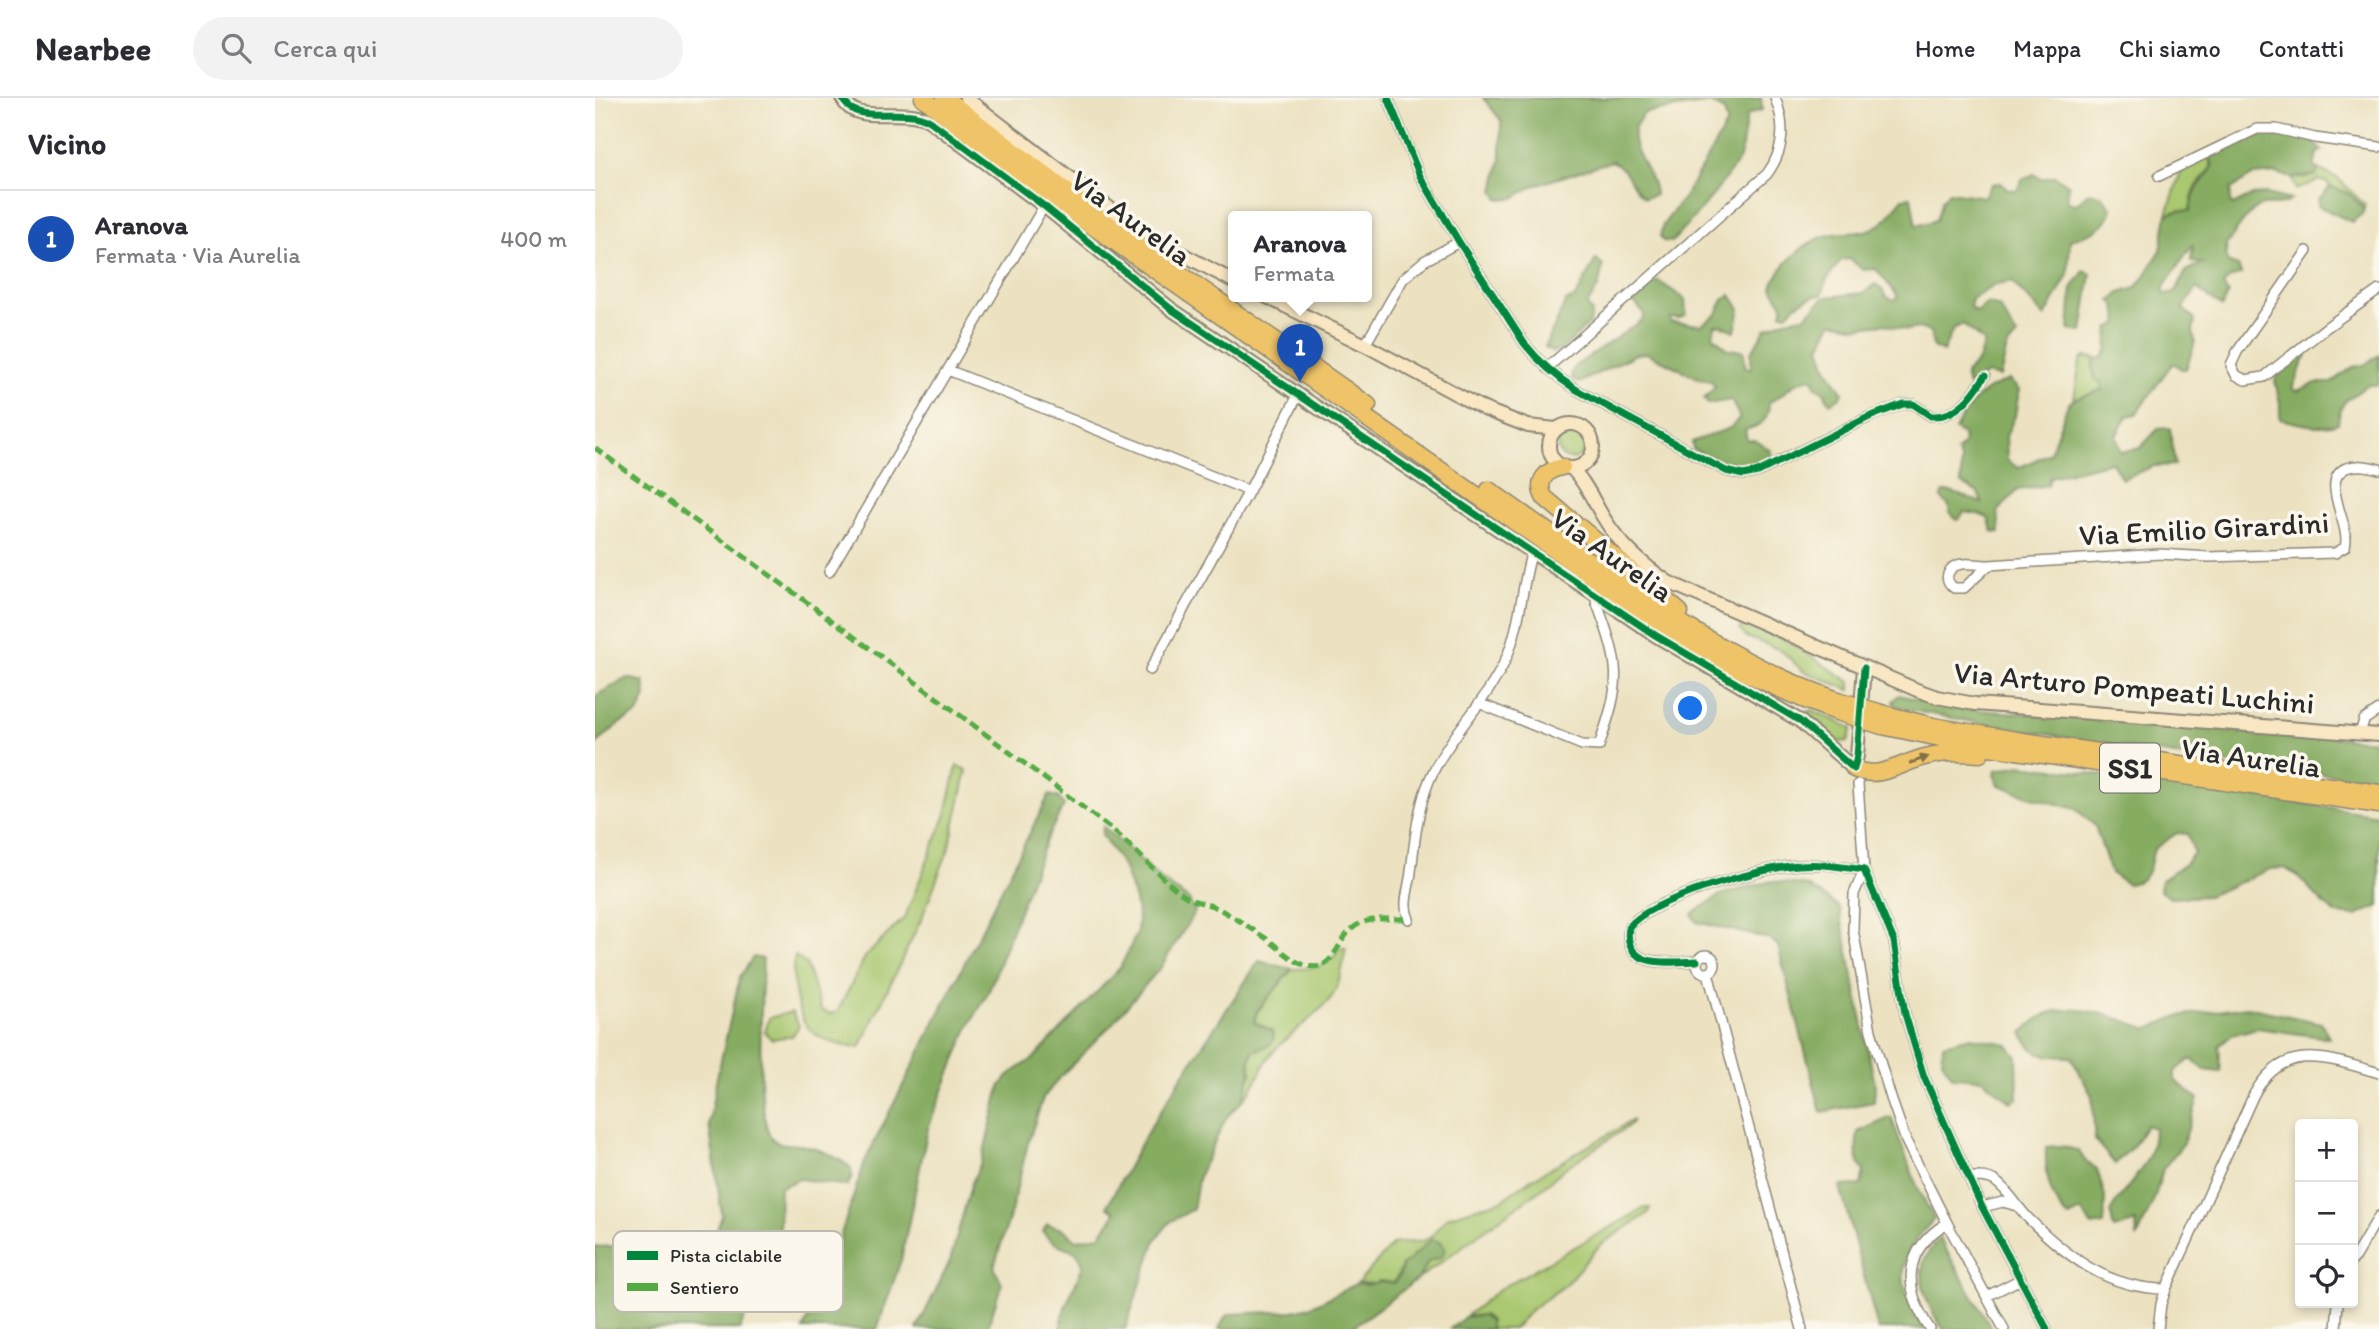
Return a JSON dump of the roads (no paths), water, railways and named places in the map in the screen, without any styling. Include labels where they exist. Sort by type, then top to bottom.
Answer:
[{"type":"highway","points":[[914,98],[934,101]]},
{"type":"highway","name":"Via Aurelia","points":[[934,101],[1679,622],[1772,674],[1837,706]]},
{"type":"highway","name":"Via Aurelia","points":[[934,101],[1085,221],[1633,604],[1686,640],[1778,689],[1969,744],[2379,805]]},
{"type":"highway","points":[[1566,468],[1550,470],[1543,478],[1541,488],[1544,496],[1676,609],[1772,674]]},
{"type":"highway","name":"Via Aurelia","points":[[1883,720],[2379,793]]},
{"type":"highway","points":[[1856,776],[1879,773],[1930,756],[1963,753],[2142,770]]},
{"type":"street","points":[[842,98],[848,108],[859,113],[906,113],[926,118],[1044,206],[1159,300],[1688,656],[1800,721],[1856,776]]},
{"type":"street","points":[[966,98],[1116,213],[1171,248],[1228,278]]},
{"type":"street","points":[[1388,98],[1420,176],[1524,342],[1547,368],[1577,390],[1727,471],[1743,475],[1772,466],[1869,417],[1903,404],[1915,405],[1931,416],[1946,414],[1970,398],[1985,376]]},
{"type":"street","points":[[1547,368],[1767,174],[1776,159],[1782,134],[1781,115],[1775,98]]},
{"type":"street","points":[[2159,176],[2257,129],[2276,129],[2315,138],[2379,146]]},
{"type":"street","points":[[829,572],[1044,206]]},
{"type":"street","points":[[1365,345],[1403,279],[1419,265],[1459,242]]},
{"type":"street","points":[[2307,251],[2258,318],[2234,357],[2232,369],[2241,378],[2256,380],[2271,373],[2327,327],[2379,290]]},
{"type":"street","points":[[1277,302],[1365,345],[1484,409],[1515,422],[1535,428],[1556,429],[1569,424],[1583,427],[1592,438],[1590,458],[1585,464],[1566,468],[1553,460],[1548,449],[1534,433],[1515,422]]},
{"type":"street","points":[[948,370],[1249,491]]},
{"type":"street","points":[[1150,670],[1249,491],[1297,394]]},
{"type":"street","points":[[1548,449],[1551,435],[1556,429]]},
{"type":"street","name":"Via Arturo Pompeati Luchini","points":[[1590,458],[1589,476],[1601,514]]},
{"type":"street","name":"Via Emilio Girardini","points":[[1989,565],[2160,554],[2209,557],[2335,553],[2345,547],[2347,535],[2335,498],[2338,474],[2344,469],[2357,466],[2379,469]]},
{"type":"street","name":"Via Arturo Pompeati Luchini","points":[[1566,468],[1582,480],[1619,541],[1634,557],[1668,582],[1928,694],[1975,704],[2379,735]]},
{"type":"street","points":[[1409,919],[1405,902],[1418,820],[1427,787],[1436,765],[1481,704],[1502,667],[1513,639],[1532,551]]},
{"type":"street","points":[[1481,704],[1582,745],[1599,746],[1613,706],[1617,684],[1612,646],[1596,601],[1598,596]]},
{"type":"street","points":[[1864,668],[1856,776],[1864,870],[1894,941],[1903,1005],[1916,1056],[1982,1207],[2047,1329]]},
{"type":"street","points":[[2360,734],[2364,720],[2379,710]]},
{"type":"street","points":[[1708,973],[1714,967],[1712,957],[1704,955],[1697,961],[1643,960],[1634,954],[1629,942],[1629,927],[1646,912],[1662,905],[1761,872],[1802,864],[1864,870]]},
{"type":"street","points":[[1864,870],[1854,894],[1852,916],[1867,1013],[1898,1120],[1947,1223],[2004,1329]]},
{"type":"street","points":[[1697,961],[1699,970],[1708,973]]},
{"type":"street","points":[[1708,973],[1802,1329]]},
{"type":"street","points":[[2158,1329],[2166,1289],[2254,1094],[2267,1075],[2285,1062],[2310,1057],[2328,1059],[2379,1073]]},
{"type":"street","points":[[1969,1177],[1992,1180],[2003,1188],[2053,1241],[2091,1270],[2130,1286],[2166,1289]]},
{"type":"street","points":[[1982,1207],[2003,1202],[2018,1206]]},
{"type":"street","points":[[2358,1252],[2379,1216]]},
{"type":"street","points":[[1930,1329],[1914,1303],[1912,1273],[1918,1249],[1926,1239],[1947,1223]]},
{"type":"street","points":[[1987,1296],[2021,1279]]},
{"type":"street","points":[[2336,1329],[2338,1308]]},
{"type":"place","name":"Aranova","points":[[1300,382]]}]
